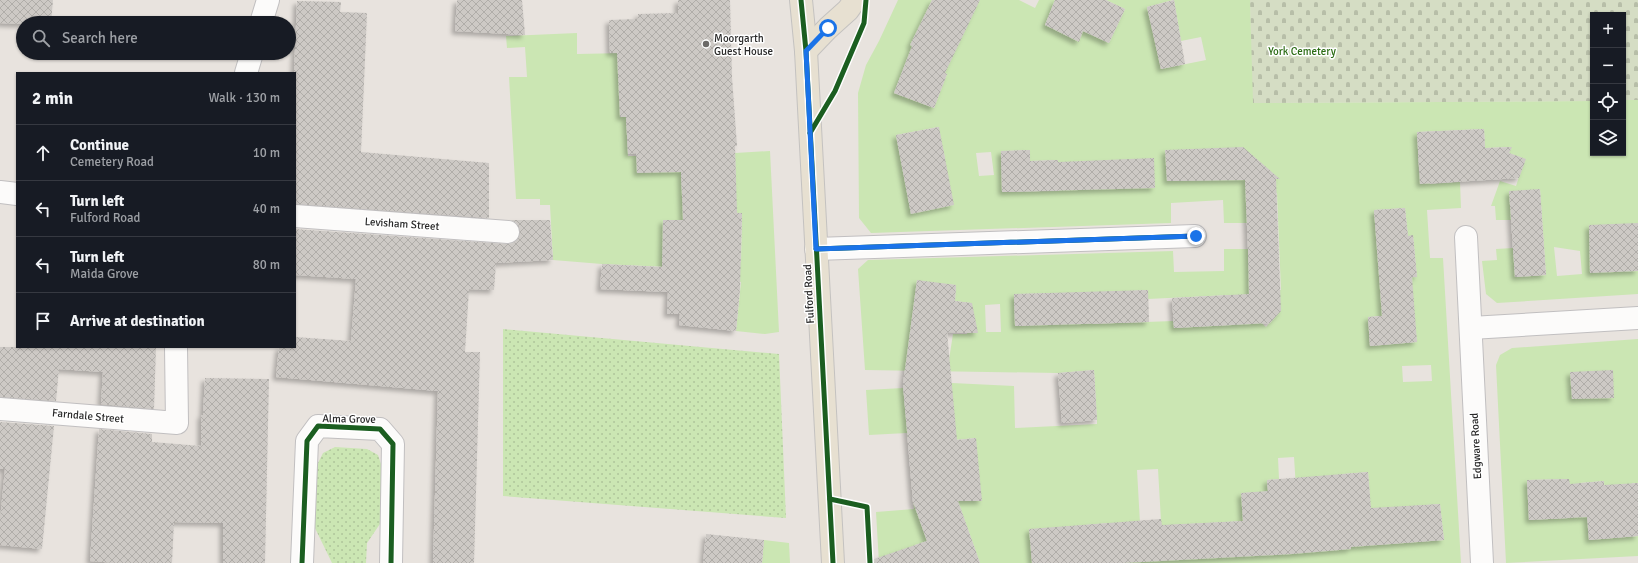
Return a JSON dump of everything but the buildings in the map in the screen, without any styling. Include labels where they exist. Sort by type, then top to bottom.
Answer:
[{"type":"main road","name":"Fulford Road","points":[[801,0],[806,51],[833,563]]},
{"type":"main road","points":[[806,51],[848,10],[855,0]]},
{"type":"street","points":[[263,16],[268,0]]},
{"type":"street","points":[[246,72],[250,60]]},
{"type":"street","points":[[0,192],[16,194]]},
{"type":"street","name":"Levisham Street","points":[[296,216],[508,232]]},
{"type":"street","points":[[816,249],[1196,236]]},
{"type":"street","name":"Edgware Road","points":[[1466,237],[1482,563]]},
{"type":"street","points":[[1470,328],[1638,318]]},
{"type":"street","name":"Farndale Street","points":[[0,409],[177,423],[176,348]]},
{"type":"street","name":"Alma Grove","points":[[302,563],[307,441],[318,426],[380,430],[393,444],[391,563]]},
{"type":"green space","points":[[898,0],[932,0],[911,45],[949,64],[952,0],[1019,0],[1035,8],[1039,0],[1055,0],[1045,25],[1083,31],[1109,43],[1125,9],[1106,0],[1173,0],[1147,7],[1161,69],[1206,60],[1201,37],[1181,41],[1174,0],[1250,0],[1253,103],[1590,101],[1590,156],[1626,156],[1626,100],[1638,100],[1638,294],[1497,303],[1486,294],[1482,261],[1497,260],[1496,249],[1513,248],[1515,277],[1546,275],[1540,189],[1511,220],[1496,220],[1495,206],[1491,206],[1500,181],[1516,186],[1525,159],[1509,153],[1511,147],[1485,148],[1484,129],[1417,132],[1419,173],[1429,172],[1430,184],[1460,182],[1461,208],[1427,210],[1430,258],[1443,258],[1461,563],[1111,563],[1108,523],[1030,530],[1032,563],[980,563],[960,507],[920,521],[927,541],[915,545],[921,563],[879,563],[876,512],[914,509],[913,495],[976,438],[909,444],[907,433],[869,435],[866,390],[903,388],[907,429],[952,383],[1014,386],[1015,428],[1097,424],[1097,420],[1094,370],[1058,373],[865,370],[858,269],[868,260],[1173,251],[1174,272],[1224,271],[1224,249],[1248,249],[1250,292],[1281,290],[1277,193],[1246,195],[1247,223],[1224,223],[1223,200],[1171,203],[1171,223],[871,233],[859,218],[858,93],[866,65]],"holes":[[[907,59],[947,74],[934,108],[894,93]],[[938,127],[945,158],[911,214],[896,135]],[[1030,150],[1030,161],[1058,160],[1059,191],[1002,192],[1001,151]],[[1166,151],[1224,180],[1167,181]],[[991,152],[994,175],[979,176],[976,153]],[[1405,208],[1408,236],[1413,236],[1417,277],[1380,280],[1374,210]],[[1554,247],[1580,251],[1582,274],[1557,276]],[[917,281],[956,285],[955,301],[971,303],[967,334],[953,334],[948,366],[911,327]],[[1148,290],[1148,299],[1229,295],[1230,325],[1174,328],[1173,321],[1092,324],[1090,293]],[[1080,293],[1081,323],[1015,326],[1014,294]],[[1255,299],[1275,317],[1266,327],[1246,309]],[[1000,304],[1001,332],[986,332],[985,305]],[[1414,313],[1417,342],[1370,346],[1368,317]],[[1431,365],[1432,381],[1403,382],[1402,366]],[[1294,457],[1296,488],[1269,508],[1267,480],[1279,479],[1278,458]],[[1158,469],[1161,521],[1140,523],[1137,470]],[[1368,472],[1370,497],[1342,474]],[[1263,492],[1272,554],[1153,526],[1243,521],[1242,493]],[[1440,504],[1444,540],[1375,545],[1372,509]]]},
{"type":"green space","name":"York Cemetery","points":[[1250,0],[1638,0],[1638,100],[1626,100],[1626,12],[1590,12],[1590,101],[1252,103]]},
{"type":"green space","points":[[577,33],[577,54],[626,53],[620,117],[626,117],[628,156],[636,156],[681,172],[682,192],[736,190],[735,153],[770,151],[779,332],[765,334],[736,331],[741,282],[713,279],[713,269],[602,264],[553,260],[550,205],[540,205],[540,199],[516,199],[509,77],[527,77],[525,47],[507,48],[506,36]],"holes":[[[683,212],[742,213],[741,262],[683,261],[663,249],[663,220],[683,220]]]},
{"type":"green space","points":[[503,329],[779,354],[786,518],[503,496]]},
{"type":"green space","points":[[1638,339],[1638,483],[1632,483],[1632,493],[1605,495],[1604,481],[1579,483],[1586,496],[1589,540],[1638,536],[1638,556],[1506,563],[1496,365],[1500,355],[1512,348]],"holes":[[[1569,479],[1571,518],[1529,520],[1527,480]]]},
{"type":"green space","points":[[335,447],[367,449],[378,455],[382,467],[382,521],[367,543],[366,563],[332,563],[314,526],[317,465],[323,453]]},
{"type":"green space","points":[[764,540],[789,543],[790,563],[762,563]]},
{"type":"cycle path","points":[[801,0],[806,51],[833,563]]},
{"type":"cycle path","points":[[810,133],[835,91],[864,23],[866,0]]},
{"type":"cycle path","points":[[816,249],[1195,236]]},
{"type":"cycle path","points":[[302,563],[307,441],[318,426],[380,429],[393,444],[391,563]]},
{"type":"cycle path","points":[[830,499],[867,507],[870,563]]},
{"type":"place","name":"Moorgarth Guest House","points":[[706,44]]},
{"type":"route","points":[[828,28],[806,51],[816,249],[1196,236]]}]
